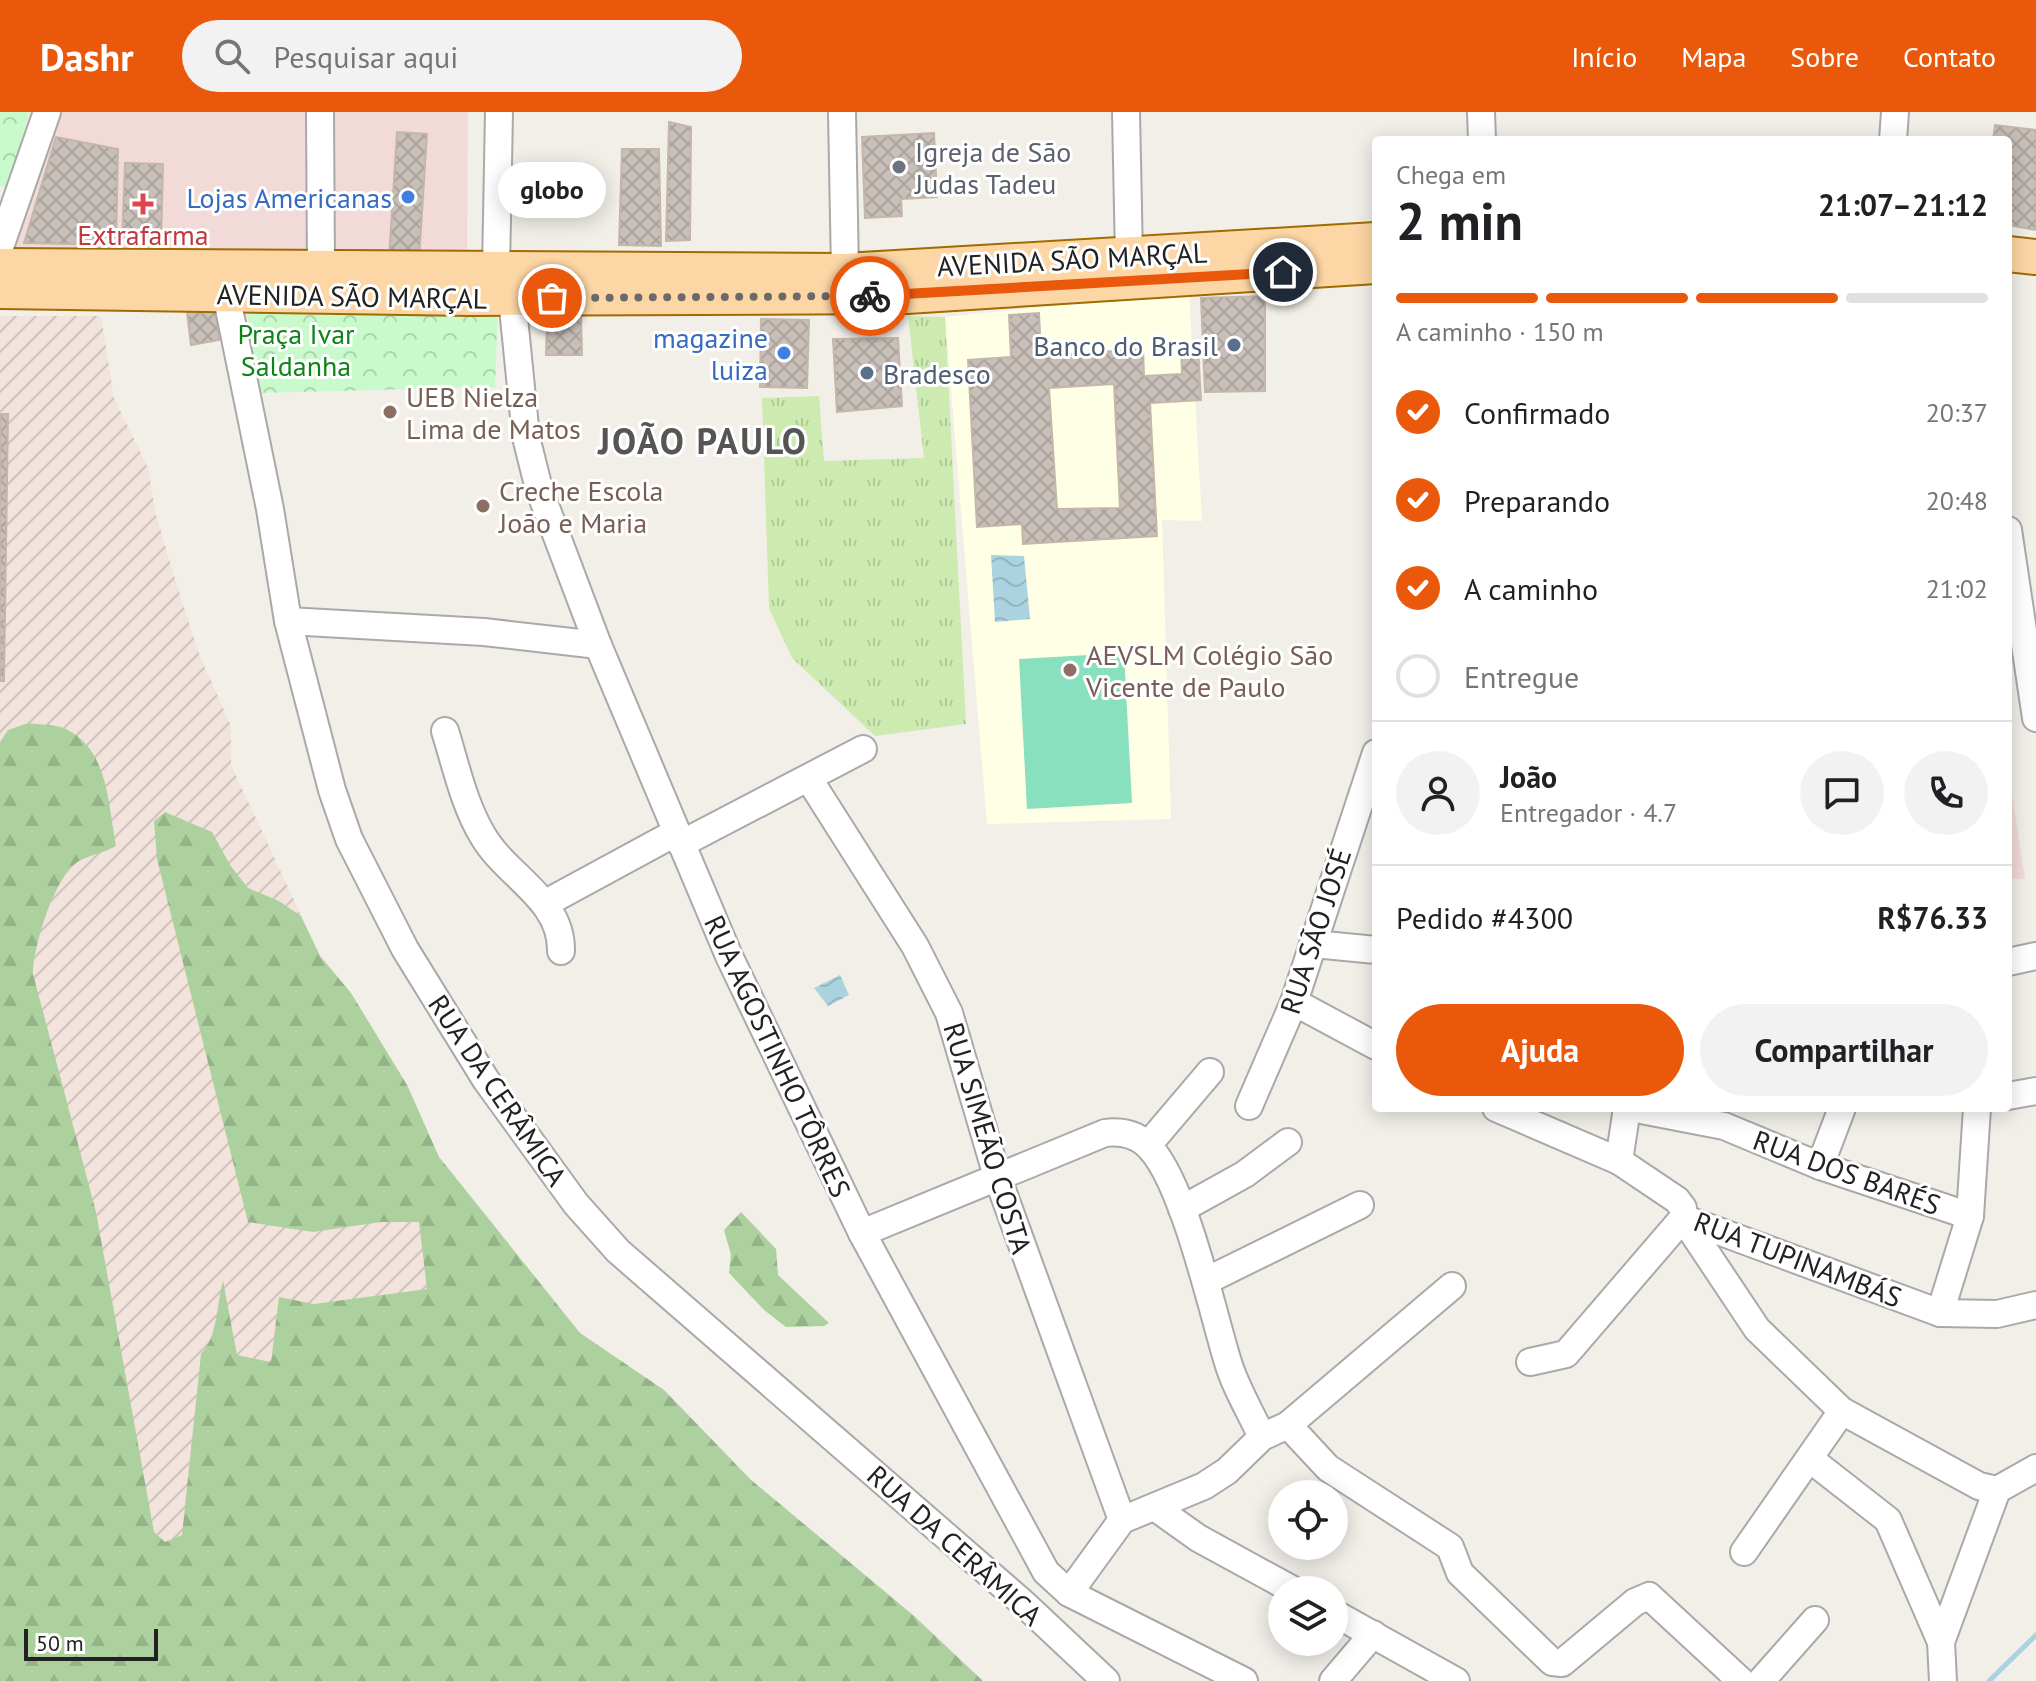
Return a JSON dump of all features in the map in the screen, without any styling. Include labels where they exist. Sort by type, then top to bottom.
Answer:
[{"type":"main road","name":"AVENIDA SÃO MARÇAL","points":[[0,291],[226,294],[504,284],[1129,257],[1372,240]]},
{"type":"main road","points":[[2012,254],[2036,257]]},
{"type":"main road","name":"AVENIDA SÃO MARÇAL","points":[[0,266],[321,268],[504,284],[907,296],[1372,266]]},
{"type":"main road","points":[[2012,276],[2036,279]]},
{"type":"street","points":[[0,247],[5,215],[47,112]]},
{"type":"street","points":[[320,112],[321,268]]},
{"type":"street","name":"RUA AGOSTINHO TÔRRES","points":[[499,112],[504,284],[530,462],[598,645],[735,969],[862,1233],[987,1458],[1030,1548],[1046,1572],[1069,1593],[1244,1681]]},
{"type":"street","points":[[842,112],[845,271]]},
{"type":"street","points":[[1126,112],[1129,257]]},
{"type":"street","points":[[1481,112],[1482,136]]},
{"type":"street","points":[[1893,136],[1895,112]]},
{"type":"street","name":"RUA DA CERÂMICA","points":[[226,294],[270,509],[288,621],[332,790],[349,839],[429,989],[527,1139],[576,1204],[618,1251],[1023,1603],[1106,1681]]},
{"type":"street","points":[[2012,563],[2036,718]]},
{"type":"street","points":[[288,621],[484,632],[598,645]]},
{"type":"street","points":[[445,731],[471,812],[484,838],[546,903],[562,936],[561,951]]},
{"type":"street","points":[[546,903],[678,838],[809,779],[863,749]]},
{"type":"street","name":"RUA SÃO JOSÉ","points":[[1249,1106],[1294,1002],[1365,811],[1372,774]]},
{"type":"street","name":"RUA SIMEÃO COSTA","points":[[809,779],[935,981],[949,1013],[997,1176],[1122,1520]]},
{"type":"street","points":[[1314,944],[1372,950]]},
{"type":"street","points":[[2012,961],[2036,956]]},
{"type":"street","points":[[1294,1002],[1372,1044]]},
{"type":"street","points":[[1148,1145],[1210,1072]]},
{"type":"street","points":[[2012,1095],[2036,1091]]},
{"type":"street","name":"RUA TUPINAMBÁS","points":[[1505,1112],[1619,1161],[1677,1200],[1683,1208],[1683,1218],[1940,1313],[1997,1314],[2036,1305]]},
{"type":"street","points":[[1619,1161],[1628,1112]]},
{"type":"street","name":"RUA DOS BARÉS","points":[[1650,1112],[1724,1126],[1820,1166],[1970,1216]]},
{"type":"street","points":[[1820,1166],[1840,1112]]},
{"type":"street","points":[[1940,1313],[1970,1216],[1977,1112]]},
{"type":"street","points":[[862,1233],[1105,1133],[1129,1134],[1148,1145],[1182,1209],[1228,1363],[1262,1437]]},
{"type":"street","points":[[1182,1209],[1245,1174],[1288,1142]]},
{"type":"street","points":[[1206,1281],[1360,1205]]},
{"type":"street","points":[[1530,1362],[1566,1354],[1683,1218],[1757,1329],[1842,1411],[1979,1486],[1997,1490]]},
{"type":"street","points":[[1069,1593],[1122,1520],[1156,1508],[1227,1471],[1262,1437],[1288,1425],[1452,1286]]},
{"type":"street","points":[[1744,1552],[1842,1411]]},
{"type":"street","points":[[1288,1425],[1328,1468],[1450,1547],[1460,1573],[1552,1662],[1562,1663],[1635,1602],[1649,1596],[1741,1681]]},
{"type":"street","points":[[1810,1459],[1888,1520],[1941,1642],[1943,1681]]},
{"type":"street","points":[[1941,1642],[1997,1490],[2036,1468]]},
{"type":"street","points":[[1156,1508],[1198,1538],[1268,1576]]},
{"type":"street","points":[[1023,1603],[1046,1572]]},
{"type":"street","points":[[1761,1681],[1815,1620]]},
{"type":"street","points":[[1348,1621],[1456,1681]]},
{"type":"street","points":[[1333,1681],[1373,1634]]},
{"type":"shaded area","points":[[61,112],[468,112],[467,259],[11,252]]},
{"type":"shaded area","name":"AEVSLM Colégio São Vicente de Paulo","points":[[1189,292],[1202,521],[1162,520],[1171,819],[987,824],[945,317]]},
{"type":"shaded area","points":[[0,316],[101,316],[114,398],[148,468],[156,515],[179,592],[199,654],[231,726],[231,765],[320,956],[351,993],[407,1085],[439,1157],[580,1333],[664,1390],[750,1479],[914,1616],[983,1681],[0,1681]]},
{"type":"shaded area","points":[[2012,793],[2025,879],[2012,879]]},
{"type":"green space","points":[[0,112],[29,112],[9,190],[0,185]]},
{"type":"green space","name":"Praça Ivar Saldanha","points":[[246,307],[498,311],[495,387],[259,393]]},
{"type":"green space","points":[[908,316],[945,317],[966,724],[875,736],[792,658],[769,608],[762,398],[819,396],[824,461],[924,458]]},
{"type":"green space","points":[[1124,653],[1132,803],[1027,809],[1019,659]]},
{"type":"green space","points":[[28,723],[66,729],[91,750],[104,780],[116,846],[81,860],[71,867],[63,879],[41,930],[33,974],[96,1212],[154,1532],[165,1542],[182,1535],[201,1354],[214,1330],[223,1281],[237,1355],[271,1362],[279,1297],[314,1304],[427,1289],[419,1222],[381,1222],[313,1232],[248,1222],[157,859],[154,821],[165,812],[212,832],[230,865],[248,888],[279,901],[301,916],[320,956],[351,993],[407,1085],[439,1157],[580,1333],[664,1390],[750,1479],[914,1616],[983,1681],[0,1681],[0,742],[8,730]]},
{"type":"green space","points":[[741,1212],[776,1249],[778,1275],[829,1323],[824,1326],[786,1327],[764,1310],[729,1273],[731,1255],[724,1230]]},
{"type":"water","points":[[991,555],[1024,556],[1030,619],[995,622]]},
{"type":"water","points":[[840,975],[849,995],[828,1006],[814,988]]},
{"type":"building","points":[[669,122],[691,127],[690,240],[666,241]]},
{"type":"building","points":[[1995,125],[2036,130],[2036,230],[2012,226],[2012,136],[1994,136]]},
{"type":"building","name":"Lojas Americanas","points":[[397,132],[427,134],[419,260],[389,259]]},
{"type":"building","name":"Igreja de São Judas Tadeu","points":[[934,133],[937,197],[901,199],[902,216],[865,218],[862,137]]},
{"type":"building","points":[[56,137],[118,149],[116,245],[24,243]]},
{"type":"building","points":[[622,149],[659,149],[661,246],[619,245]]},
{"type":"building","name":"Extrafarma","points":[[125,163],[163,164],[161,244],[122,243]]},
{"type":"building","name":"Banco do Brasil","points":[[1265,296],[1265,391],[1205,392],[1201,298]]},
{"type":"building","points":[[186,304],[216,306],[219,340],[191,345]]},
{"type":"building","points":[[1039,313],[1041,356],[1143,349],[1144,376],[1182,374],[1181,349],[1198,348],[1201,400],[1150,403],[1157,536],[1023,544],[1022,524],[977,527],[968,360],[1011,357],[1009,315]],"holes":[[[1114,384],[1120,508],[1057,509],[1049,388]]]},
{"type":"building","points":[[547,315],[581,315],[582,355],[546,355]]},
{"type":"building","name":"magazine luiza","points":[[761,319],[809,320],[807,388],[760,387]]},
{"type":"building","name":"Bradesco","points":[[898,338],[902,406],[837,412],[833,339]]},
{"type":"building","points":[[0,414],[8,414],[4,681],[0,681]]},
{"type":"waterway","points":[[1989,1681],[2036,1635]]},
{"type":"way so far","points":[[552,298],[870,296]]},
{"type":"place","name":"Igreja de São Judas Tadeu","points":[[899,167]]},
{"type":"place","name":"Lojas Americanas","points":[[408,197]]},
{"type":"place","name":"Extrafarma","points":[[143,204]]},
{"type":"place","name":"globo","points":[[552,298]]},
{"type":"place","name":"Banco do Brasil","points":[[1234,345]]},
{"type":"place","name":"magazine luiza","points":[[784,353]]},
{"type":"place","name":"Bradesco","points":[[867,373]]},
{"type":"place","name":"UEB Nielza Lima de Matos","points":[[390,412]]},
{"type":"place","name":"Creche Escola João e Maria","points":[[483,506]]},
{"type":"place","name":"AEVSLM Colégio São Vicente de Paulo","points":[[1070,670]]},
{"type":"district","name":"JOÃO PAULO","points":[[703,440]]},
{"type":"route","points":[[870,296],[1283,272]]}]
